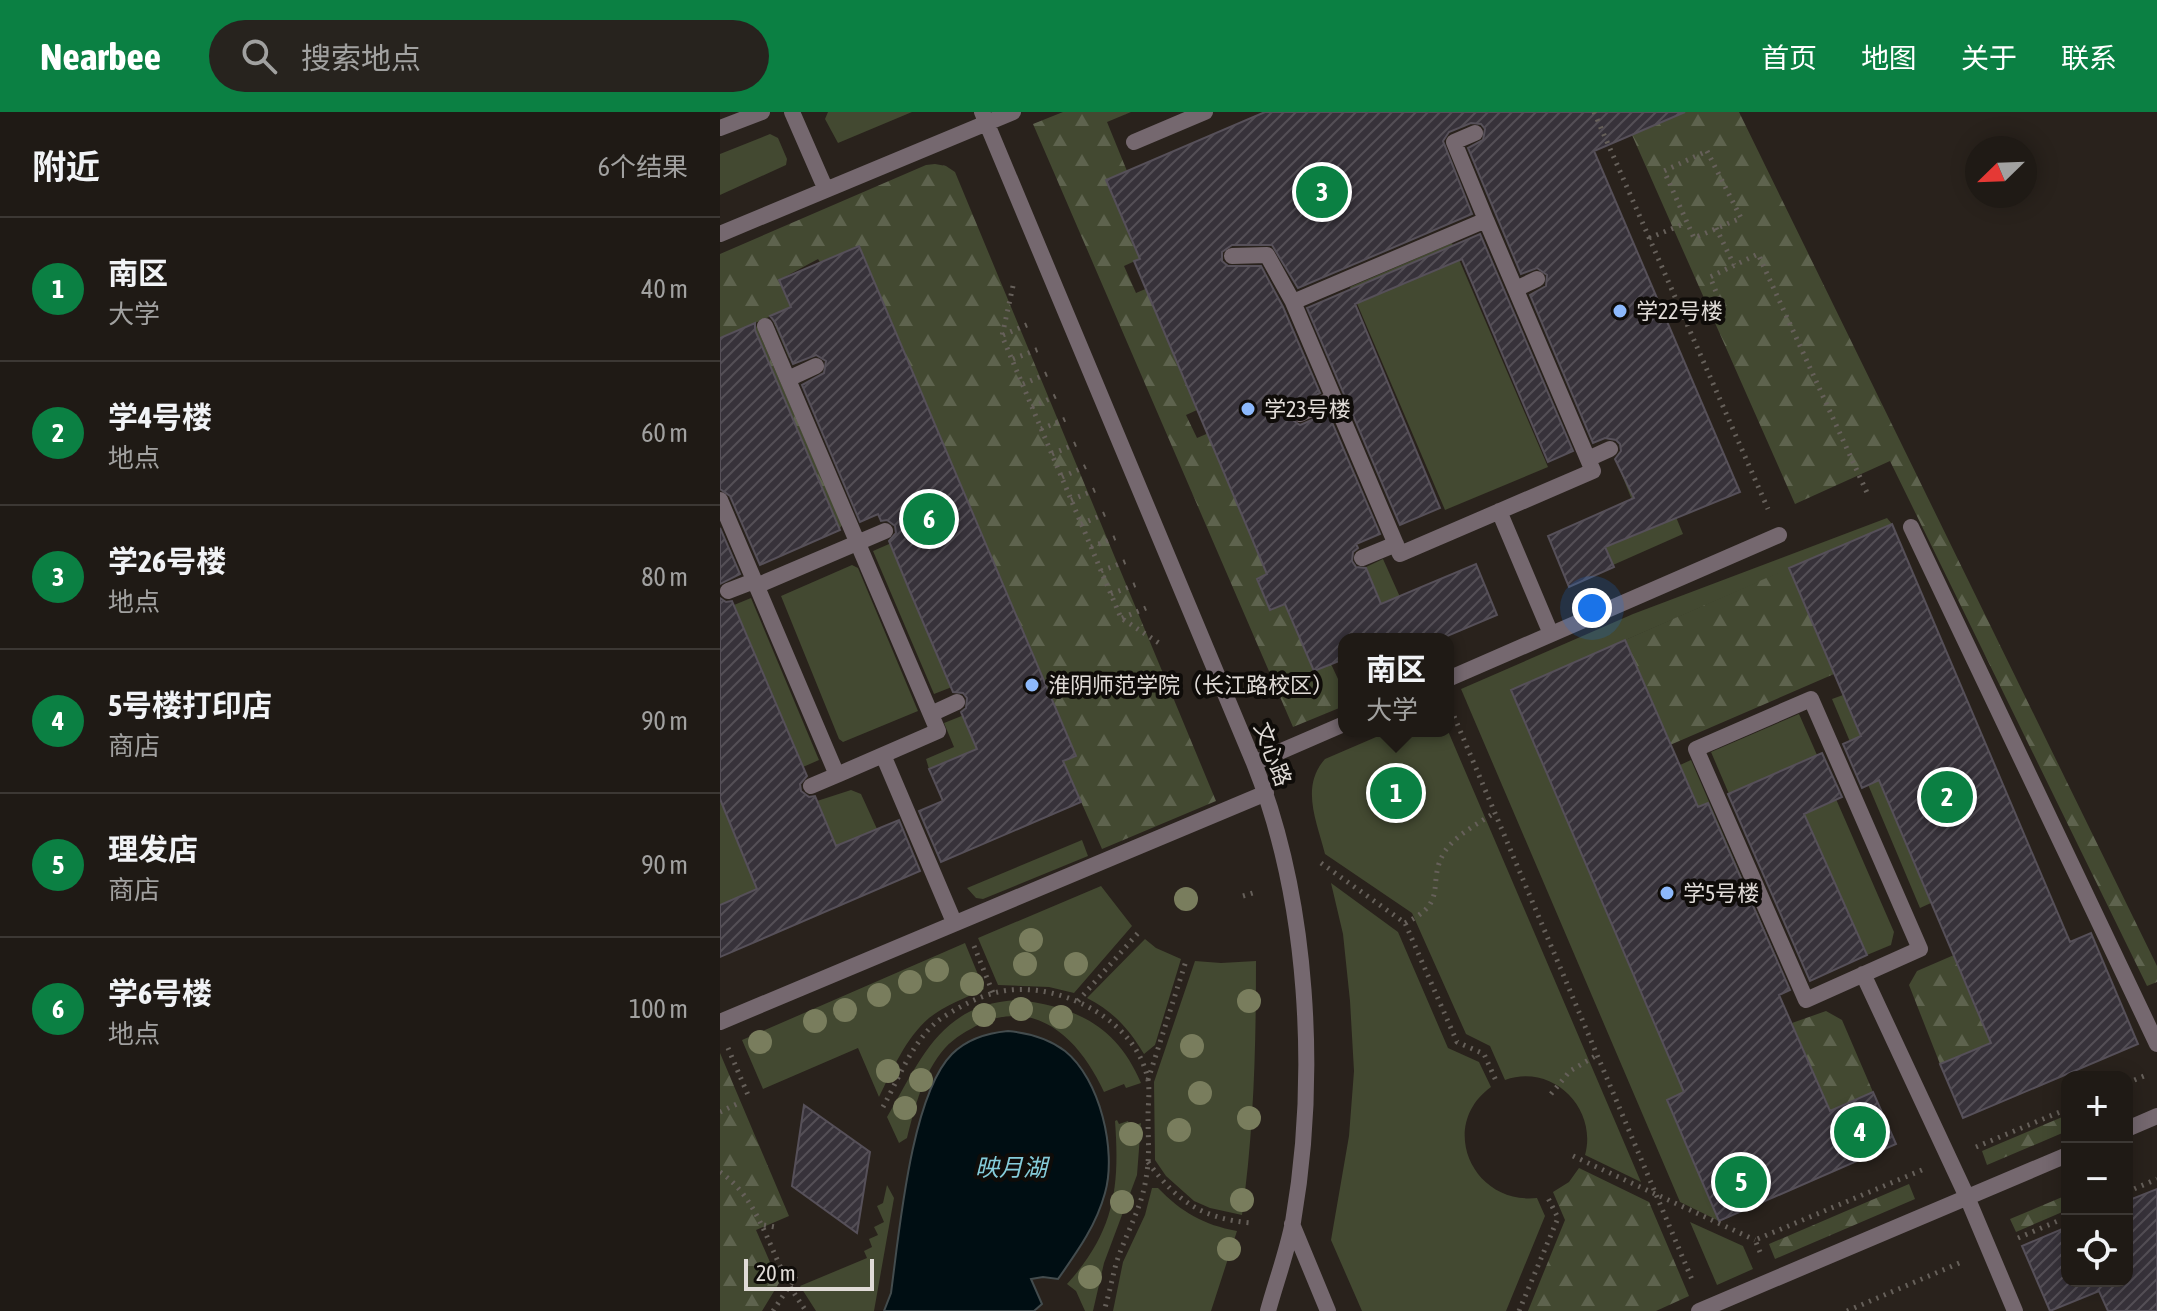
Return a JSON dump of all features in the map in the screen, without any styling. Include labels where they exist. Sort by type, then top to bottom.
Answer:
[{"type":"lane","points":[[720,128],[762,112]]},
{"type":"lane","points":[[792,112],[826,190]]},
{"type":"lane","points":[[720,234],[984,118],[1013,112]]},
{"type":"lane","points":[[1134,142],[1205,112]]},
{"type":"lane","name":"文心路","points":[[984,118],[1266,793],[1291,903],[1304,986],[1307,1069],[1302,1149],[1292,1224],[1268,1311]]},
{"type":"lane","points":[[1232,256],[1267,255],[1293,302],[1400,554],[1593,471],[1454,142],[1475,133]]},
{"type":"lane","points":[[1293,302],[1486,220]]},
{"type":"lane","points":[[1516,289],[1537,279]]},
{"type":"lane","points":[[765,326],[938,731],[811,786]]},
{"type":"lane","points":[[788,379],[816,366]]},
{"type":"lane","points":[[1300,414],[1334,398]]},
{"type":"lane","points":[[1588,459],[1610,449]]},
{"type":"lane","points":[[720,500],[837,775]]},
{"type":"lane","points":[[1499,511],[1551,634]]},
{"type":"lane","points":[[1911,527],[2157,1044]]},
{"type":"lane","points":[[728,591],[885,531]]},
{"type":"lane","points":[[1454,676],[1779,535]]},
{"type":"lane","points":[[1362,558],[1396,544]]},
{"type":"lane","points":[[1811,699],[1920,949],[1863,974],[1806,1000],[1696,749],[1811,699]]},
{"type":"lane","points":[[931,714],[957,702]]},
{"type":"lane","points":[[1254,763],[1338,727]]},
{"type":"lane","points":[[883,755],[958,920]]},
{"type":"lane","points":[[720,1022],[1266,793]]},
{"type":"lane","points":[[1863,974],[1967,1197],[2015,1311]]},
{"type":"lane","points":[[2133,1126],[2157,1116]]},
{"type":"lane","points":[[1703,1310],[2061,1158]]},
{"type":"lane","points":[[1292,1224],[1328,1311]]},
{"type":"path","points":[[1594,112],[1779,535]]},
{"type":"path","points":[[1707,151],[1741,218],[1694,238],[1686,223],[1664,171],[1707,151]]},
{"type":"path","points":[[1649,238],[1686,223]]},
{"type":"path","points":[[1716,228],[1734,265]]},
{"type":"path","points":[[1683,315],[1719,299],[1710,277],[1758,254],[1869,497]]},
{"type":"path","points":[[1013,286],[1002,336],[1121,618],[1162,645]]},
{"type":"path","points":[[1002,336],[1029,324]]},
{"type":"path","points":[[1013,359],[1039,349]]},
{"type":"path","points":[[1023,384],[1049,373]]},
{"type":"path","points":[[1032,407],[1058,395]]},
{"type":"path","points":[[1041,429],[1068,418]]},
{"type":"path","points":[[1052,454],[1078,443]]},
{"type":"path","points":[[1062,477],[1087,466]]},
{"type":"path","points":[[1071,500],[1097,489]]},
{"type":"path","points":[[1081,524],[1107,513]]},
{"type":"path","points":[[1091,547],[1117,537]]},
{"type":"path","points":[[1101,571],[1127,561]]},
{"type":"path","points":[[1111,594],[1137,584]]},
{"type":"path","points":[[1121,618],[1146,608]]},
{"type":"path","points":[[1454,715],[1703,1310]]},
{"type":"path","points":[[1405,923],[1421,916],[1433,902],[1441,862],[1449,847],[1462,834],[1495,812]]},
{"type":"path","points":[[1321,863],[1405,923],[1457,1042],[1484,1054],[1497,1083]]},
{"type":"path","points":[[1243,896],[1253,893]]},
{"type":"path","points":[[958,920],[993,993]]},
{"type":"path","points":[[1078,1001],[1138,933]]},
{"type":"path","points":[[1104,1311],[1116,1263],[1140,1202],[1148,1162],[1144,1103],[1148,1081],[1186,961]]},
{"type":"path","points":[[883,1107],[918,1043],[937,1022],[993,993],[1010,991],[1048,993],[1078,1001],[1110,1020],[1127,1038],[1140,1059],[1148,1081]]},
{"type":"path","points":[[726,1041],[748,1095]]},
{"type":"path","points":[[1551,1094],[1570,1071],[1597,1055]]},
{"type":"path","points":[[2133,1080],[2157,1070]]},
{"type":"path","points":[[720,1112],[741,1102]]},
{"type":"path","points":[[1755,1240],[2061,1112]]},
{"type":"path","points":[[1573,1156],[1755,1240],[1771,1280]]},
{"type":"path","points":[[1148,1162],[1170,1189],[1203,1213],[1225,1221],[1252,1223]]},
{"type":"path","points":[[720,1172],[746,1199],[763,1225],[789,1285],[806,1311]]},
{"type":"path","points":[[2133,1189],[2157,1179]]},
{"type":"path","points":[[1519,1311],[1558,1218],[1547,1196]]},
{"type":"path","points":[[1847,1311],[2061,1220]]},
{"type":"path","points":[[763,1225],[775,1227]]},
{"type":"path","points":[[773,1311],[796,1276]]},
{"type":"green space","points":[[828,112],[912,112],[838,143],[825,119]]},
{"type":"green space","points":[[1063,112],[1131,112],[1107,122],[1127,171],[1146,256],[1124,266],[1136,293],[1157,284],[1208,405],[1186,415],[1197,438],[1218,429],[1278,570],[1270,610],[1292,601],[1302,643],[1314,671],[1331,664],[1338,679],[1338,708],[1293,727],[1033,124]]},
{"type":"green space","points":[[1685,112],[1739,112],[2157,966],[2157,982],[2147,986],[1890,461],[1795,504],[1632,135]]},
{"type":"green space","points":[[770,134],[778,138],[787,159],[786,165],[720,195],[720,154]]},
{"type":"green space","points":[[935,164],[955,172],[1216,801],[1102,849],[1063,761],[1075,755],[859,246],[820,262],[818,259],[779,280],[789,304],[815,347],[789,358],[771,316],[755,323],[842,525],[838,531],[749,326],[720,338],[720,254],[926,165]]},
{"type":"green space","points":[[1452,243],[1548,467],[1445,510],[1350,287]]},
{"type":"green space","points":[[1637,454],[1676,517],[1683,534],[1613,565],[1594,523],[1634,505],[1617,463]]},
{"type":"green space","points":[[1887,518],[1892,524],[1511,690],[1684,1092],[1667,1100],[1719,1221],[1680,1202],[1461,689],[1633,614]]},
{"type":"green space","points":[[896,541],[911,595],[929,637],[957,685],[934,694],[873,551]]},
{"type":"green space","points":[[1383,559],[1400,597],[1397,633],[1394,633],[1366,567]]},
{"type":"green space","points":[[852,565],[858,568],[918,711],[843,742],[839,739],[781,596]]},
{"type":"green space","points":[[1789,568],[1834,674],[1670,745],[1625,640]]},
{"type":"green space","points":[[751,598],[819,760],[803,767],[734,605]]},
{"type":"green space","points":[[1843,695],[1931,903],[1920,908],[1832,699]]},
{"type":"green space","points":[[969,713],[989,760],[929,769],[926,759],[954,747],[944,723]]},
{"type":"green space","points":[[1799,714],[1817,755],[1729,794],[1711,752]]},
{"type":"green space","points":[[1376,737],[1451,737],[1641,1182],[1585,1155],[1585,1121],[1568,1094],[1539,1078],[1522,1076],[1505,1080],[1490,1046],[1466,1034],[1412,913],[1325,854],[1312,793],[1317,770],[1325,759]]},
{"type":"green space","points":[[1691,760],[1781,968],[1769,973],[1680,765]]},
{"type":"green space","points":[[851,790],[861,794],[877,829],[836,846],[817,801]]},
{"type":"green space","points":[[720,799],[752,858],[745,861],[757,889],[720,905]]},
{"type":"green space","points":[[1836,799],[1894,932],[1891,945],[1867,955],[1804,814]]},
{"type":"green space","points":[[1082,840],[1088,856],[983,899],[976,898],[967,888]]},
{"type":"green space","points":[[1331,883],[1398,932],[1448,1048],[1479,1062],[1491,1087],[1475,1103],[1466,1122],[1465,1141],[1470,1160],[1480,1176],[1495,1189],[1514,1197],[1537,1198],[1545,1216],[1506,1311],[1362,1311],[1331,1240],[1349,1136],[1354,1071],[1343,934]]},
{"type":"green space","points":[[1101,886],[1132,926],[1074,993],[1049,987],[998,985],[978,938]]},
{"type":"green space","points":[[1145,939],[1156,948],[1181,959],[1155,1045],[1144,1054],[1120,1022],[1087,998]]},
{"type":"green space","points":[[965,943],[984,989],[942,1009],[921,1026],[900,1055],[879,1097],[858,1048],[763,1089],[742,1040]]},
{"type":"green space","points":[[1954,955],[1991,1043],[1940,1064],[1909,985],[1917,971]]},
{"type":"green space","points":[[1195,961],[1256,961],[1254,1088],[1242,1215],[1194,1201],[1166,1176],[1155,1160],[1154,1082]]},
{"type":"green space","points":[[1017,1000],[1057,1007],[1092,1022],[1120,1047],[1141,1083],[1126,1088],[1124,1084],[1104,1092],[1083,1056],[1056,1029],[1039,1020],[1021,1016],[1001,1017],[980,1024],[945,1048],[925,1079],[907,1138],[899,1143],[887,1117],[936,1038],[951,1023],[969,1012],[991,1004]]},
{"type":"green space","points":[[1826,1011],[1842,1020],[1873,1092],[1830,1111],[1792,1023]]},
{"type":"green space","points":[[720,1053],[789,1216],[756,1230],[779,1283],[762,1311],[720,1311]]},
{"type":"green space","points":[[2061,1118],[2061,1134],[1987,1165],[1982,1151]]},
{"type":"green space","points":[[1117,1120],[1119,1124],[1128,1121],[1130,1127],[1141,1123],[1137,1175],[1104,1263],[1093,1311],[1085,1311],[1076,1291],[1067,1284],[1083,1265],[1104,1228],[1114,1189]]},
{"type":"green space","points":[[1579,1168],[1649,1202],[1689,1296],[1656,1311],[1528,1311],[1565,1220],[1553,1192],[1569,1182]]},
{"type":"green space","points":[[1909,1184],[1915,1199],[1775,1259],[1769,1244]]},
{"type":"green space","points":[[887,1185],[894,1198],[874,1311],[816,1311],[800,1286],[867,1258],[864,1251],[872,1247],[869,1239],[878,1235],[874,1227],[884,1222],[877,1206],[883,1203]]},
{"type":"green space","points":[[1152,1188],[1158,1188],[1194,1216],[1237,1231],[1211,1311],[1113,1311],[1123,1262],[1145,1215]]},
{"type":"green space","points":[[2061,1198],[2061,1213],[2016,1232],[2010,1219]]},
{"type":"green space","points":[[1690,1222],[1743,1246],[1753,1269],[1717,1285]]},
{"type":"water","name":"映月湖","points":[[1008,1031],[1038,1037],[1059,1046],[1088,1079],[1103,1117],[1109,1157],[1105,1193],[1097,1217],[1058,1279],[1031,1279],[1042,1304],[1034,1311],[884,1311],[891,1293],[909,1167],[926,1100],[952,1054],[964,1044],[985,1035]]},
{"type":"building","points":[[1265,112],[1685,112],[1594,151],[1740,492],[1605,547],[1614,567],[1569,587],[1548,536],[1634,498],[1615,459],[1621,451],[1620,444],[1605,438],[1593,443],[1530,295],[1546,286],[1547,275],[1537,268],[1521,274],[1468,148],[1483,140],[1485,129],[1481,124],[1471,123],[1449,132],[1443,141],[1472,214],[1298,288],[1272,245],[1232,245],[1222,252],[1222,261],[1228,266],[1261,266],[1283,307],[1320,393],[1292,407],[1290,418],[1300,425],[1328,413],[1380,534],[1356,544],[1358,548],[1353,552],[1352,561],[1356,567],[1366,568],[1381,604],[1476,564],[1497,615],[1454,633],[1338,633],[1338,661],[1314,671],[1285,604],[1270,610],[1257,579],[1267,574],[1134,261],[1140,259],[1106,180]]},
{"type":"building","points":[[1480,234],[1573,451],[1548,462],[1462,259],[1355,304],[1440,508],[1400,525],[1307,308]]},
{"type":"building","points":[[859,246],[1076,756],[1063,761],[1081,802],[941,862],[919,811],[943,801],[929,769],[977,749],[961,712],[966,708],[967,698],[963,693],[953,692],[911,594],[889,541],[896,533],[895,526],[887,520],[881,521],[878,514],[860,522],[802,385],[824,373],[826,361],[816,355],[793,364],[770,316],[791,307],[779,280]]},
{"type":"building","points":[[755,323],[755,330],[840,530],[760,565],[730,496],[720,489],[720,338]]},
{"type":"building","points":[[1892,524],[2070,942],[2091,933],[2138,1044],[2074,1071],[2061,1071],[2061,1077],[1963,1118],[1940,1064],[1991,1043],[1879,780],[1862,788],[1843,744],[1861,736],[1789,568]]},
{"type":"building","points":[[720,528],[740,574],[720,584]]},
{"type":"building","points":[[720,598],[726,602],[732,601],[807,776],[800,784],[801,791],[809,797],[815,796],[836,846],[899,820],[920,871],[720,957],[720,905],[757,889],[720,799]]},
{"type":"building","name":"学5号楼","points":[[1625,640],[1698,807],[1708,803],[1790,990],[1779,995],[1830,1111],[1873,1092],[1896,1144],[1719,1221],[1667,1100],[1684,1092],[1511,690]]},
{"type":"building","points":[[1822,753],[1842,797],[1804,814],[1867,955],[1810,981],[1728,794]]},
{"type":"building","points":[[804,1105],[870,1152],[857,1233],[792,1186]]},
{"type":"building","points":[[2157,1189],[2157,1311],[2108,1311],[2099,1291],[2050,1311],[2022,1246],[2061,1230],[2061,1287],[2133,1287],[2133,1199]]},
{"type":"place","name":"学26号楼","points":[[1322,192]]},
{"type":"place","name":"学22号楼","points":[[1620,311]]},
{"type":"place","name":"学23号楼","points":[[1248,409]]},
{"type":"place","name":"学6号楼","points":[[929,519]]},
{"type":"place","name":"淮阴师范学院（长江路校区）","points":[[1032,685]]},
{"type":"place","name":"南区","points":[[1396,793]]},
{"type":"place","name":"学4号楼","points":[[1947,797]]},
{"type":"place","name":"学5号楼","points":[[1667,893]]},
{"type":"place","name":"5号楼打印店","points":[[1860,1132]]},
{"type":"place","name":"理发店","points":[[1741,1182]]}]
